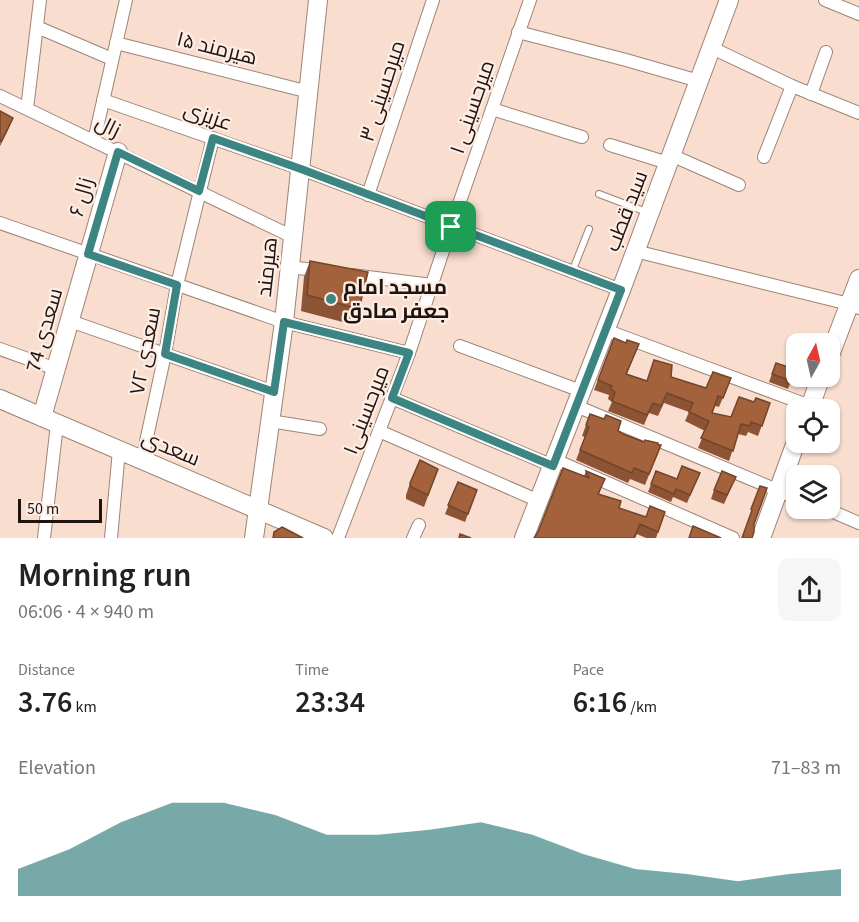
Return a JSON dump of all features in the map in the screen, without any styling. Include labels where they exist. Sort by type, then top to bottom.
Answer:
[{"type":"street","points":[[27,109],[40,0]]},
{"type":"street","points":[[94,141],[126,0]]},
{"type":"street","name":"هیرمند","points":[[254,538],[284,322],[318,0]]},
{"type":"street","name":"میرحسینی ۳","points":[[368,195],[433,0]]},
{"type":"street","name":"میرحسینی ۱","points":[[451,227],[530,0]]},
{"type":"street","name":"سید قطب","points":[[524,538],[621,290],[729,0]]},
{"type":"street","points":[[830,1],[859,14]]},
{"type":"street","points":[[37,27],[112,59]]},
{"type":"street","points":[[518,32],[699,81]]},
{"type":"street","name":"هیرمند ۱۵","points":[[116,43],[309,92]]},
{"type":"street","points":[[711,48],[792,86],[859,113]]},
{"type":"street","points":[[812,94],[826,52]]},
{"type":"street","points":[[764,158],[792,86]]},
{"type":"street","name":"زال","points":[[0,96],[293,237]]},
{"type":"street","name":"عزیزی","points":[[103,100],[301,169],[621,290]]},
{"type":"street","points":[[492,109],[582,137]]},
{"type":"street","name":"سعدی ۷۲","points":[[142,460],[177,285],[213,138]]},
{"type":"street","points":[[610,145],[670,159],[739,185]]},
{"type":"street","name":"زال ۶","points":[[88,254],[118,152]]},
{"type":"street","points":[[0,223],[284,322],[409,353]]},
{"type":"street","name":"میرحسینی۱","points":[[338,538],[409,353],[451,227]]},
{"type":"street","points":[[635,251],[854,306]]},
{"type":"street","name":"سعدی 74","points":[[49,420],[56,369],[88,254]]},
{"type":"street","points":[[290,267],[432,285]]},
{"type":"street","points":[[840,335],[854,306],[859,279]]},
{"type":"street","points":[[70,321],[274,392]]},
{"type":"street","points":[[605,330],[786,399]]},
{"type":"street","points":[[460,346],[579,399],[677,448],[786,493]]},
{"type":"street","points":[[0,349],[56,369]]},
{"type":"street","points":[[392,398],[733,538]]},
{"type":"street","name":"سعدی","points":[[0,399],[324,538]]},
{"type":"street","points":[[44,538],[49,420]]},
{"type":"street","points":[[270,420],[320,429]]},
{"type":"street","points":[[379,431],[539,501]]},
{"type":"street","points":[[111,538],[119,450]]},
{"type":"street","points":[[761,538],[792,453]]},
{"type":"street","points":[[840,515],[859,523]]},
{"type":"street","points":[[413,538],[418,525]]},
{"type":"lane","points":[[599,194],[650,213]]},
{"type":"lane","points":[[572,272],[589,229]]},
{"type":"building","points":[[0,111],[13,118],[1,142],[0,141]]},
{"type":"building","points":[[310,261],[368,272],[359,309],[307,295]]},
{"type":"building","points":[[614,338],[626,343],[627,340],[639,344],[626,374],[647,381],[654,360],[672,365],[671,377],[706,388],[713,372],[731,378],[723,398],[718,396],[712,413],[731,417],[739,397],[754,402],[756,398],[770,403],[762,426],[751,422],[750,426],[741,424],[733,451],[701,438],[709,421],[689,412],[693,403],[667,393],[661,406],[653,403],[647,415],[612,401],[615,392],[611,389],[612,386],[598,380]]},
{"type":"building","points":[[776,363],[786,366],[786,379],[772,374]]},
{"type":"building","points":[[590,414],[604,419],[606,415],[621,421],[618,431],[623,434],[644,442],[645,440],[661,445],[649,474],[634,468],[632,473],[580,450],[589,427],[586,425]]},
{"type":"building","points":[[420,460],[438,469],[428,495],[411,487],[410,483]]},
{"type":"building","points":[[682,466],[700,473],[690,495],[676,489],[674,494],[651,484],[656,471],[677,479]]},
{"type":"building","points":[[563,468],[589,478],[586,471],[605,479],[598,494],[621,501],[619,508],[646,517],[650,506],[665,512],[658,532],[640,524],[634,538],[534,538]]},
{"type":"building","points":[[722,471],[736,477],[727,495],[714,490]]},
{"type":"building","points":[[458,482],[477,490],[468,514],[448,505]]},
{"type":"building","points":[[760,486],[767,488],[754,524],[752,538],[742,538],[751,509]]},
{"type":"building","points":[[693,526],[721,538],[689,538]]},
{"type":"building","points":[[282,527],[303,538],[273,538],[274,532]]},
{"type":"building","points":[[460,534],[471,538],[459,538]]},
{"type":"place","name":"مسجد امام جعفر صادق","points":[[331,299]]},
{"type":"route","points":[[213,138],[451,227],[621,290],[553,466],[392,398],[409,353],[284,322],[274,392],[165,354],[177,285],[88,254],[118,152],[199,191],[213,138]]}]
